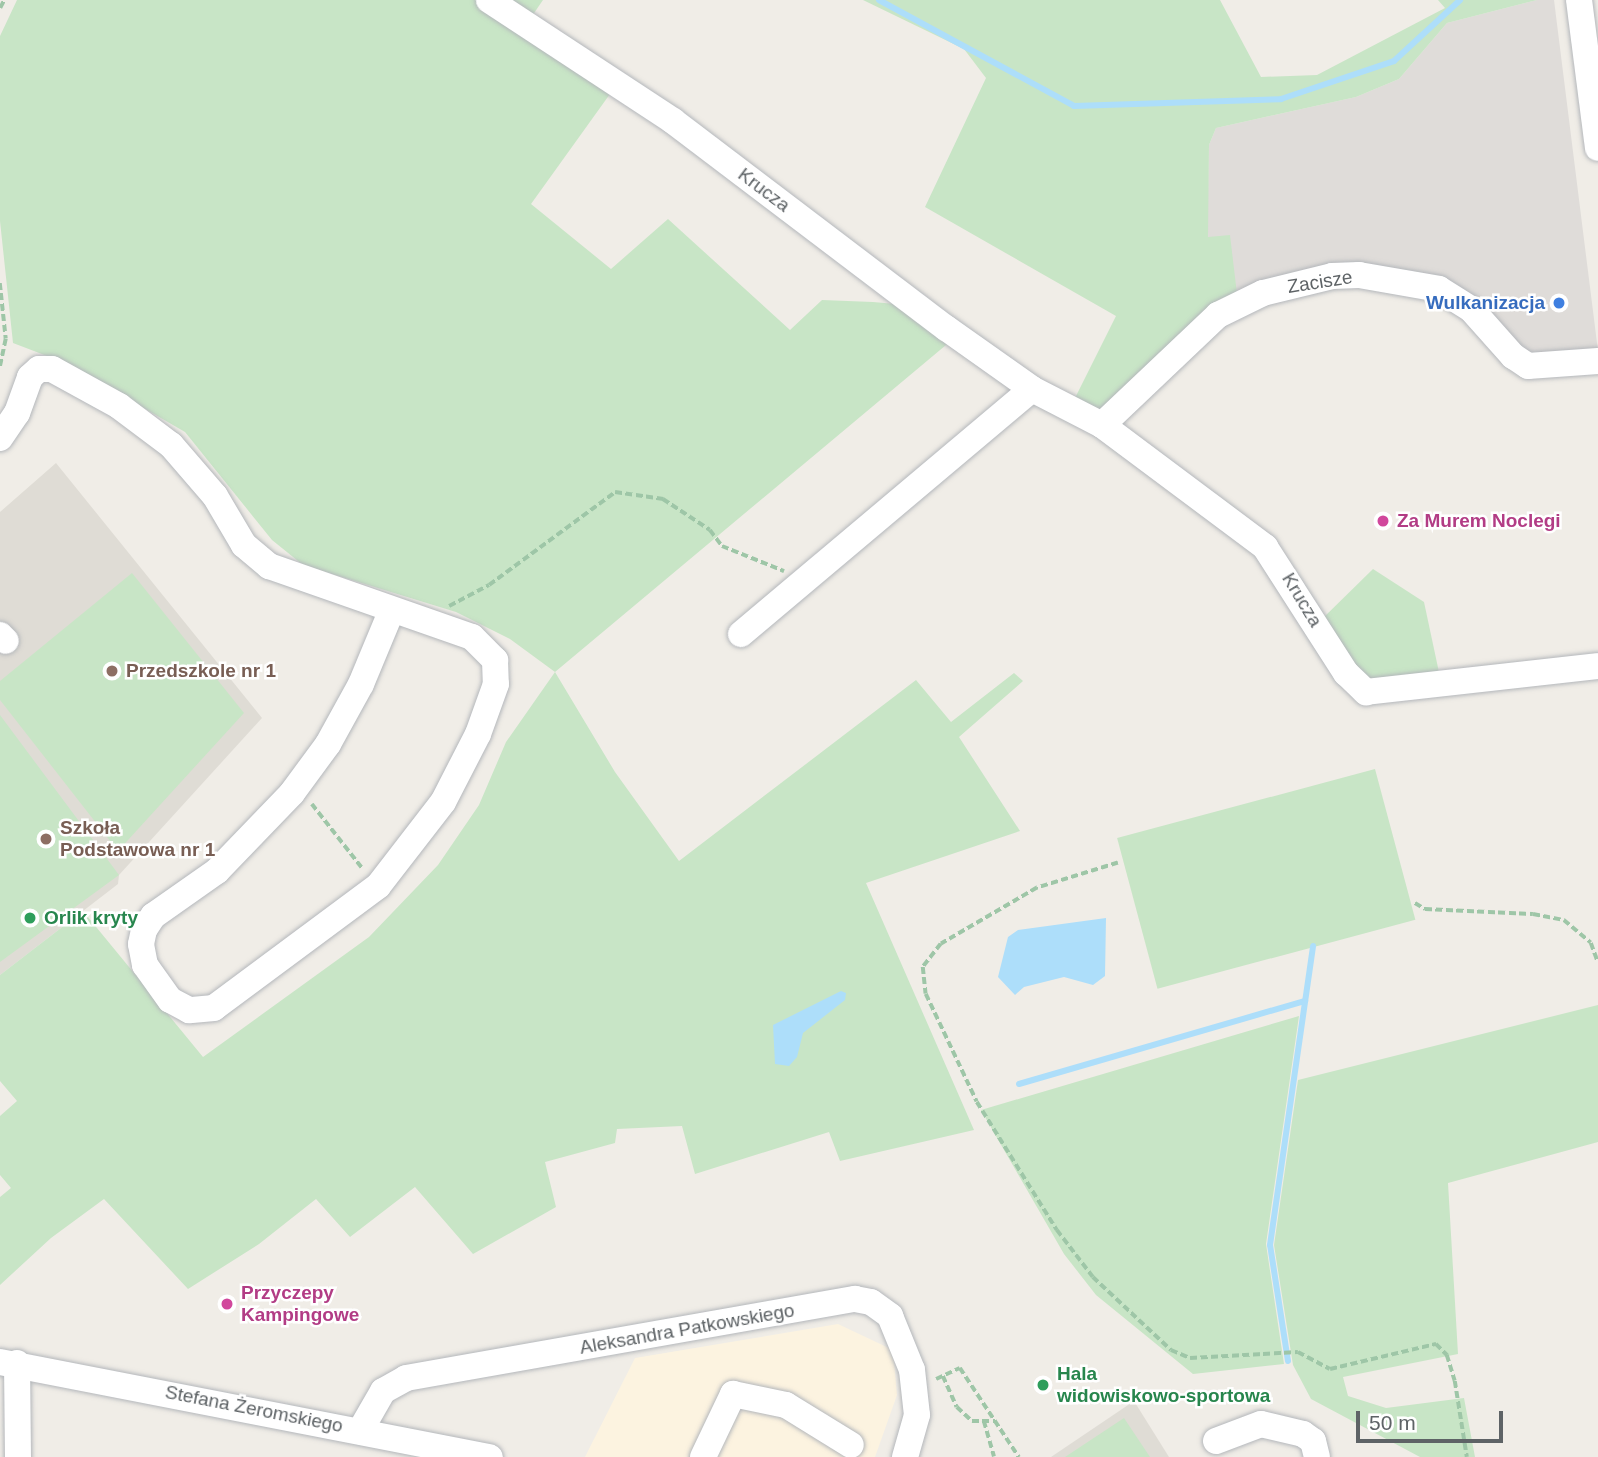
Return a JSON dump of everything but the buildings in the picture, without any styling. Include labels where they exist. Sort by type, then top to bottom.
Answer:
[{"type":"street","name":"Krucza","points":[[489,0],[673,121],[1032,389],[1102,425],[1265,547],[1346,673],[1366,692],[1598,666]]},
{"type":"street","points":[[1578,0],[1598,148]]},
{"type":"street","name":"Zacisze","points":[[1102,425],[1218,315],[1262,293],[1332,276],[1359,275],[1438,289],[1472,310],[1513,356],[1528,366],[1598,361]]},
{"type":"street","points":[[0,438],[17,413],[30,377],[39,369],[52,369],[118,406],[171,445],[200,476],[253,555],[291,577],[472,637],[495,660],[496,684],[478,734],[443,802],[378,886],[214,1008],[189,1010],[170,1000],[145,965],[141,944],[144,930],[153,916],[217,871],[255,835],[299,782],[361,684],[391,612]]},
{"type":"street","points":[[741,634],[1032,389]]},
{"type":"street","name":"Aleksandra Patkowskiego","points":[[360,1431],[383,1391],[406,1378],[864,1300],[890,1316],[915,1388],[914,1436],[905,1457]]},
{"type":"street","points":[[9,1363],[18,1457]]},
{"type":"street","name":"Stefana Żeromskiego","points":[[9,1363],[491,1457]]},
{"type":"street","points":[[704,1457],[733,1394],[786,1405],[851,1445]]},
{"type":"street","points":[[1216,1441],[1261,1424],[1304,1434],[1313,1441],[1317,1457]]},
{"type":"path","points":[[0,8],[4,0]]},
{"type":"path","points":[[0,283],[6,339],[0,367]]},
{"type":"path","points":[[423,620],[489,585],[615,492],[663,499],[710,530],[722,546],[805,582]]},
{"type":"path","points":[[299,782],[323,824],[378,886]]},
{"type":"path","points":[[1118,863],[1037,888],[941,944],[923,967],[926,995],[977,1102],[1058,1230],[1093,1277],[1132,1318],[1171,1349],[1190,1358],[1298,1352],[1329,1369],[1437,1344],[1447,1355],[1455,1381],[1467,1457]]},
{"type":"path","points":[[1415,902],[1425,909],[1533,914],[1564,920],[1591,943],[1598,962]]},
{"type":"path","points":[[915,1388],[960,1368],[1019,1457]]},
{"type":"path","points":[[943,1376],[957,1406],[972,1421],[995,1421]]},
{"type":"path","points":[[984,1422],[994,1457]]},
{"type":"shaded area","points":[[1537,0],[1554,0],[1598,351],[1534,361],[1439,281],[1237,294],[1207,238],[1209,145],[1216,128],[1356,97],[1399,79],[1447,23]]},
{"type":"shaded area","name":"Przedszkole nr 1","points":[[56,463],[262,718],[119,875],[118,884],[0,975],[0,512]]},
{"type":"shaded area","points":[[838,1324],[893,1350],[897,1395],[875,1457],[585,1457],[635,1358]]},
{"type":"shaded area","points":[[1134,1401],[1169,1457],[1051,1457]]},
{"type":"green space","points":[[17,0],[477,0],[615,87],[531,204],[611,269],[668,219],[790,330],[822,300],[873,302],[907,305],[952,340],[555,672],[510,639],[456,612],[303,565],[272,540],[185,432],[68,364],[13,343],[0,221],[0,36]]},
{"type":"green space","points":[[506,0],[543,0],[532,16]]},
{"type":"green space","points":[[863,0],[1220,0],[1261,77],[1317,75],[1445,8],[1438,0],[1537,0],[1447,23],[1399,79],[1356,97],[1216,128],[1209,145],[1208,237],[1230,235],[1237,294],[1102,411],[1074,400],[1116,316],[925,207],[986,78],[964,49]]},
{"type":"green space","points":[[1373,569],[1424,602],[1440,677],[1370,686],[1321,620]]},
{"type":"green space","points":[[132,573],[244,713],[118,851],[0,700],[0,681]]},
{"type":"green space","points":[[555,672],[615,772],[679,861],[916,680],[951,722],[1014,673],[1023,681],[959,737],[1020,831],[866,883],[974,1130],[840,1161],[829,1132],[695,1174],[682,1126],[617,1129],[615,1143],[545,1162],[556,1207],[473,1254],[415,1187],[350,1237],[316,1199],[259,1244],[188,1289],[104,1199],[51,1238],[0,1285],[0,1197],[11,1188],[0,1175],[0,1116],[17,1101],[0,1081],[0,975],[83,911],[203,1057],[369,937],[438,865],[479,805],[506,742]]},
{"type":"green space","name":"Orlik kryty","points":[[0,715],[119,875],[0,962]]},
{"type":"green space","points":[[1375,769],[1415,920],[1157,989],[1117,838]]},
{"type":"green space","points":[[1598,1005],[1598,1142],[1448,1183],[1458,1354],[1343,1377],[1348,1396],[1386,1408],[1464,1398],[1475,1457],[1420,1457],[1311,1399],[1293,1365],[1274,1245],[1298,1080]]},
{"type":"green space","points":[[1299,1016],[1266,1244],[1284,1364],[1193,1374],[1096,1295],[1064,1254],[981,1110]]},
{"type":"green space","points":[[1124,1418],[1150,1457],[1065,1457]]},
{"type":"water","points":[[1106,918],[1105,976],[1093,985],[1064,977],[1024,987],[1015,995],[998,977],[1008,937],[1018,930]]},
{"type":"water","points":[[841,991],[846,993],[845,1000],[803,1033],[797,1057],[789,1066],[775,1064],[773,1025]]},
{"type":"waterway","points":[[879,0],[1074,106],[1281,99],[1394,61],[1460,0]]},
{"type":"waterway","points":[[1288,1361],[1270,1245],[1313,946]]},
{"type":"waterway","points":[[1019,1084],[1305,1001]]},
{"type":"place","name":"Wulkanizacja","points":[[1559,303]]},
{"type":"place","name":"Za Murem Noclegi","points":[[1383,521]]},
{"type":"place","name":"Przedszkole nr 1","points":[[112,671]]},
{"type":"place","name":"Szkoła Podstawowa nr 1","points":[[46,839]]},
{"type":"place","name":"Orlik kryty","points":[[30,918]]},
{"type":"place","name":"Przyczepy Kampingowe","points":[[227,1304]]},
{"type":"place","name":"Hala widowiskowo-sportowa","points":[[1043,1385]]}]
